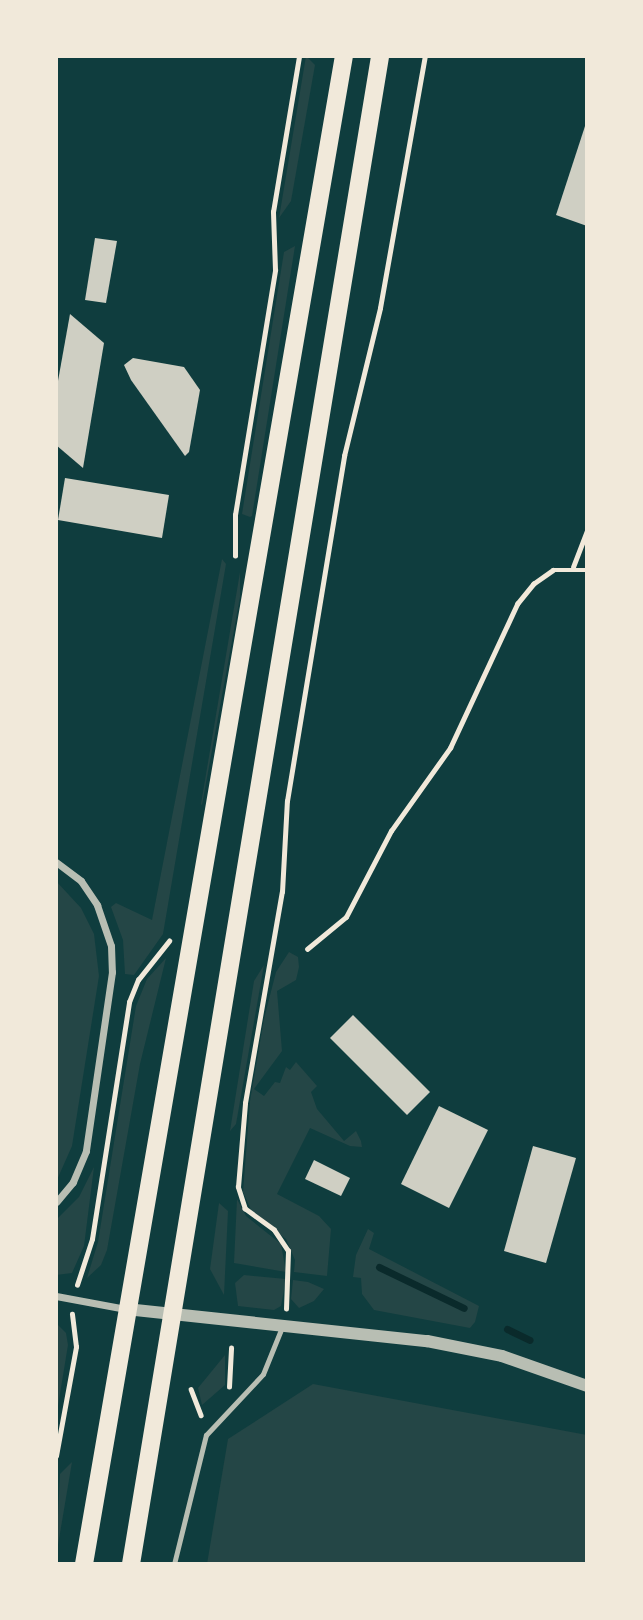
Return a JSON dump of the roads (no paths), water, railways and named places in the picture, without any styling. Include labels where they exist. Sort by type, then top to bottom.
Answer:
[{"type":"main road","points":[[84,1564],[344,56]]},
{"type":"main road","points":[[131,1564],[380,56]]},
{"type":"main road","points":[[369,119],[390,56]]},
{"type":"street","points":[[56,862],[81,881],[97,905],[111,946],[113,972],[86,1151],[73,1182],[56,1202]]},
{"type":"street","points":[[56,1296],[126,1309],[283,1324],[460,1347],[524,1363],[587,1386]]},
{"type":"lane","points":[[174,1564],[206,1435],[263,1374],[283,1324]]},
{"type":"waterway","points":[[379,1267],[464,1308]]},
{"type":"waterway","points":[[507,1329],[530,1340]]}]
